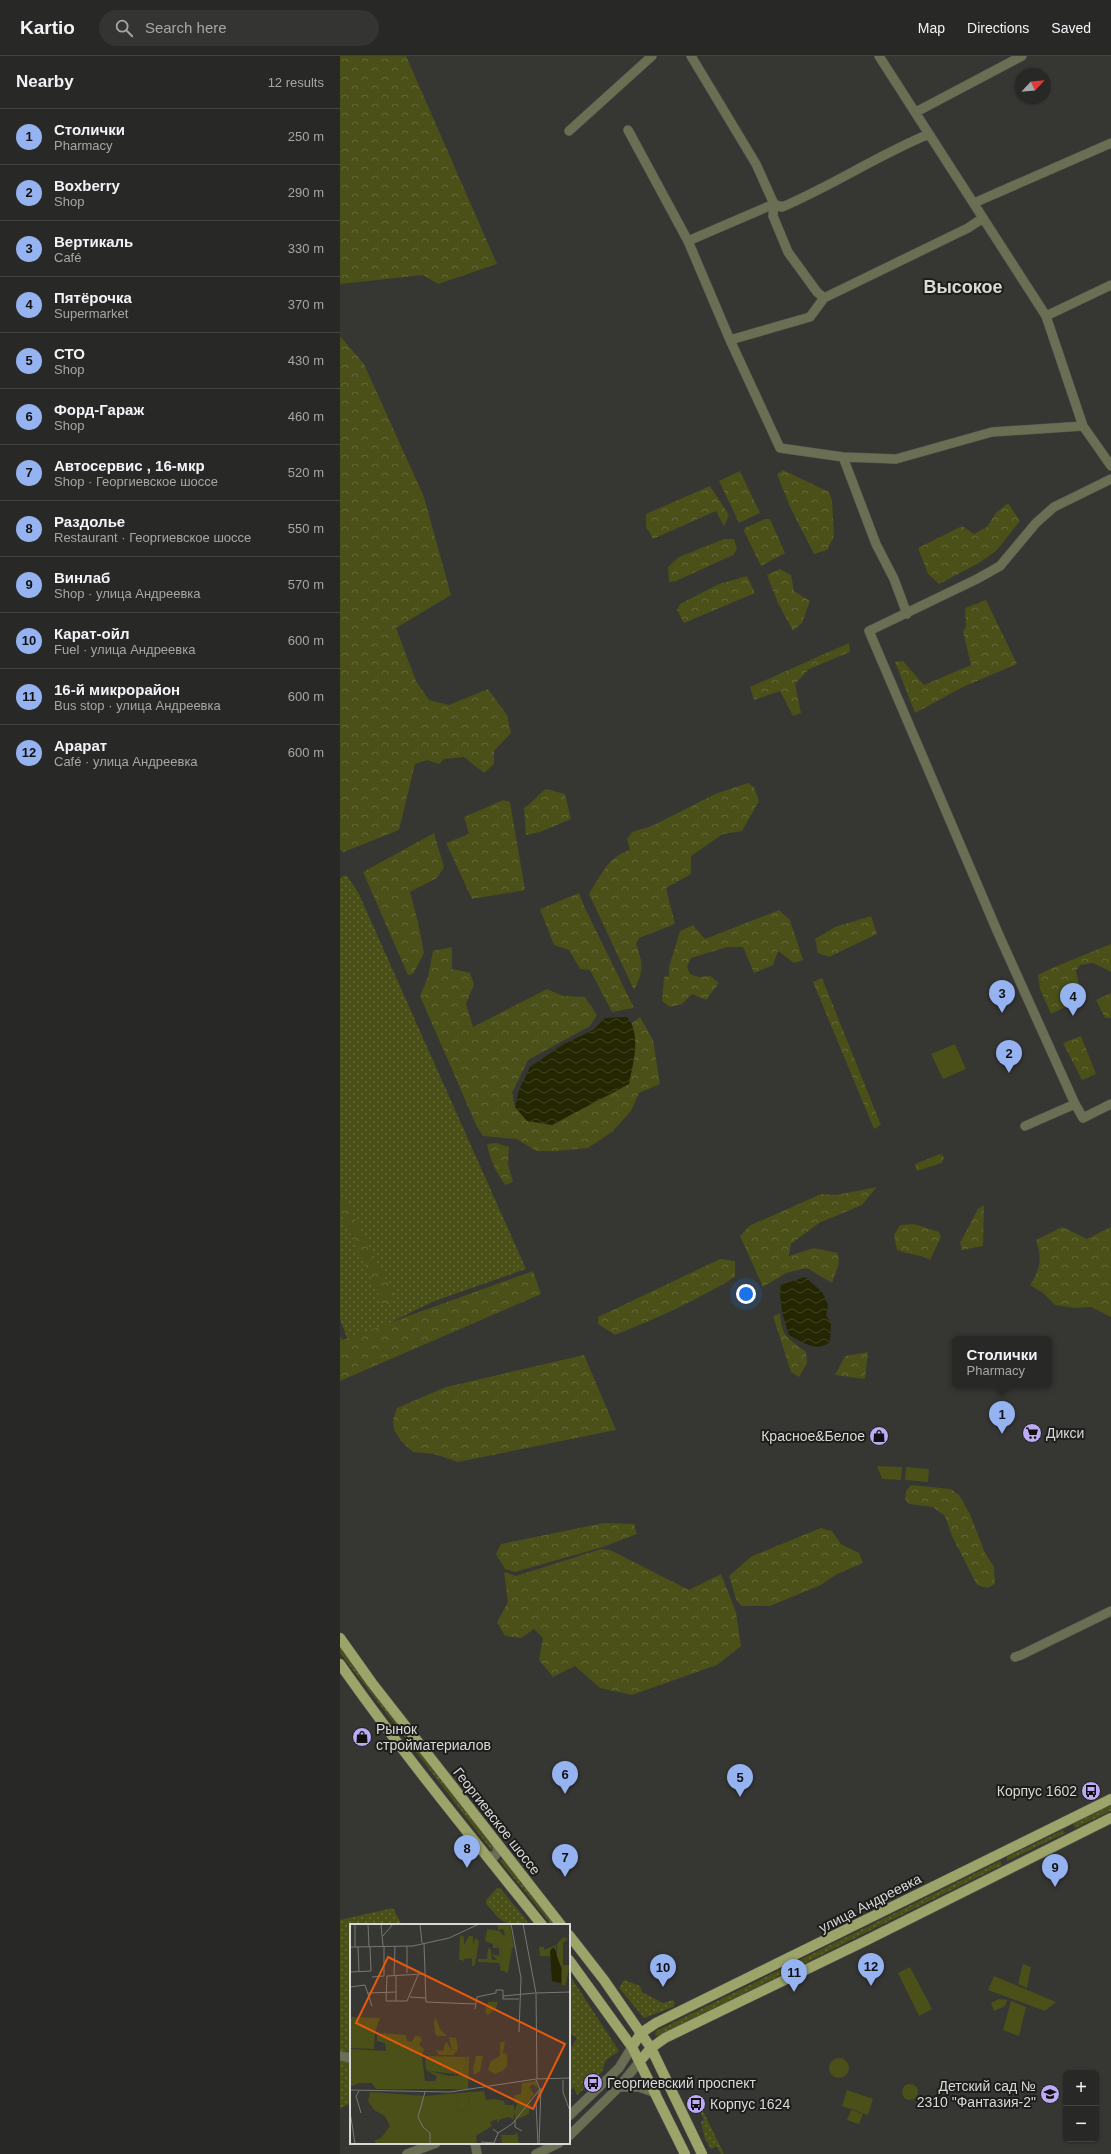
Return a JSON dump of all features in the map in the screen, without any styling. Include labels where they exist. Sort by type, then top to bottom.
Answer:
[{"type":"main road","name":"Георгиевское шоссе","points":[[340,1638],[372,1683],[560,1924]]},
{"type":"main road","name":"Георгиевское шоссе","points":[[340,1664],[361,1694],[486,1856],[541,1924]]},
{"type":"main road","name":"улица Андреевка","points":[[641,2033],[656,2023],[1111,1799]]},
{"type":"main road","points":[[640,2061],[651,2048],[665,2038],[868,1940],[1111,1818]]},
{"type":"main road","points":[[1064,1822],[1071,1831],[1072,1838]]},
{"type":"main road","points":[[1002,1853],[1005,1864],[1011,1868]]},
{"type":"main road","points":[[570,1936],[604,1980],[651,2048],[702,2154]]},
{"type":"main road","points":[[570,1961],[632,2047],[685,2154]]},
{"type":"main road","points":[[632,2047],[641,2033]]},
{"type":"street","points":[[569,131],[652,56]]},
{"type":"street","points":[[691,56],[756,164],[774,204],[773,216],[788,252],[817,292],[824,298]]},
{"type":"street","points":[[879,56],[1046,316],[1083,426],[1111,466]]},
{"type":"street","points":[[916,112],[1022,56]]},
{"type":"street","points":[[628,130],[688,241],[730,340],[780,448],[843,457],[896,460],[992,432],[1083,426]]},
{"type":"street","points":[[688,241],[774,204],[782,207],[812,195],[896,147],[929,134]]},
{"type":"street","points":[[974,204],[1111,143]]},
{"type":"street","points":[[730,340],[810,317],[824,298],[968,228],[983,218]]},
{"type":"street","points":[[1046,316],[1111,285]]},
{"type":"street","points":[[843,457],[876,544],[894,579],[907,614]]},
{"type":"street","points":[[1111,479],[1054,507],[1036,523],[1000,566],[977,580],[869,631],[998,933],[1075,1104],[1083,1118],[1111,1104]]},
{"type":"street","points":[[1025,1126],[1075,1104]]},
{"type":"street","points":[[1015,1657],[1022,1656],[1111,1611]]},
{"type":"street","points":[[486,1856],[495,1856],[498,1851],[498,1845]]},
{"type":"street","points":[[570,2115],[619,2068],[632,2047]]},
{"type":"street","points":[[340,2056],[350,2058]]},
{"type":"street","points":[[570,2135],[619,2087],[640,2061]]},
{"type":"street","points":[[619,2087],[639,2087],[656,2093]]},
{"type":"street","points":[[406,2154],[433,2144]]},
{"type":"street","points":[[475,2144],[477,2154]]},
{"type":"street","points":[[536,2154],[557,2144]]},
{"type":"green space","points":[[340,56],[406,56],[497,264],[438,284],[423,275],[340,284]]},
{"type":"green space","points":[[340,336],[364,364],[424,497],[451,595],[396,628],[416,681],[429,700],[449,705],[488,689],[507,715],[511,733],[494,751],[494,764],[484,773],[464,757],[444,759],[439,764],[427,760],[415,764],[399,830],[344,852],[340,850]]},
{"type":"green space","points":[[783,470],[829,492],[832,500],[834,536],[827,550],[814,554],[790,507],[777,474]]},
{"type":"green space","points":[[740,471],[760,513],[739,523],[719,481]]},
{"type":"green space","points":[[710,486],[729,515],[724,526],[716,511],[653,539],[646,526],[646,514]]},
{"type":"green space","points":[[1008,503],[1020,521],[996,551],[979,563],[939,584],[928,574],[918,548],[962,526],[974,534],[987,527],[996,513]]},
{"type":"green space","points":[[765,519],[770,519],[785,553],[761,566],[744,531],[745,528]]},
{"type":"green space","points":[[724,539],[734,539],[737,549],[733,555],[676,581],[669,582],[668,567],[679,557]]},
{"type":"green space","points":[[780,569],[791,575],[794,591],[810,601],[802,623],[793,631],[778,603],[767,575]]},
{"type":"green space","points":[[747,576],[755,593],[684,623],[677,610],[680,604],[719,584]]},
{"type":"green space","points":[[986,600],[1017,664],[963,687],[915,713],[895,662],[903,661],[924,685],[971,665],[963,632],[966,626],[965,608]]},
{"type":"green space","points":[[849,643],[850,652],[809,669],[795,684],[801,713],[793,716],[780,691],[754,700],[750,687]]},
{"type":"green space","points":[[748,783],[754,787],[759,801],[742,831],[723,834],[691,856],[691,874],[666,888],[675,924],[639,938],[636,944],[641,962],[641,972],[634,990],[589,894],[610,862],[622,853],[630,850],[627,839],[632,832],[652,826],[715,794]]},
{"type":"green space","points":[[546,789],[565,794],[571,819],[540,832],[526,835],[524,808]]},
{"type":"green space","points":[[503,800],[510,802],[525,890],[472,899],[446,843],[469,834],[464,817]]},
{"type":"green space","points":[[434,833],[444,867],[437,878],[410,892],[424,953],[413,974],[408,975],[363,872]]},
{"type":"green space","points":[[346,875],[358,892],[526,1269],[432,1302],[349,1343],[340,1319],[340,878]]},
{"type":"green space","points":[[579,893],[634,1008],[612,1012],[590,970],[580,969],[569,950],[554,945],[540,909]]},
{"type":"green space","points":[[779,910],[790,920],[803,960],[794,963],[778,951],[773,965],[754,973],[743,947],[727,947],[691,958],[687,967],[690,974],[699,977],[710,976],[719,983],[706,1000],[692,994],[682,1004],[670,1007],[662,1001],[664,977],[669,976],[669,967],[680,931],[693,925],[705,939]]},
{"type":"green space","points":[[871,916],[877,934],[829,957],[818,953],[815,939],[835,927]]},
{"type":"green space","points":[[1111,944],[1111,972],[1093,963],[1080,965],[1076,971],[1082,999],[1051,1014],[1040,989],[1038,975]]},
{"type":"green space","points":[[452,947],[452,969],[470,973],[474,984],[466,1004],[473,1027],[547,989],[563,996],[585,997],[597,1015],[590,1026],[528,1060],[512,1093],[515,1107],[629,1084],[635,1043],[632,1023],[640,1017],[653,1040],[660,1084],[639,1093],[631,1111],[612,1132],[588,1148],[536,1151],[517,1139],[483,1136],[477,1127],[420,996],[428,977],[433,951]]},
{"type":"green space","points":[[822,978],[881,1125],[874,1129],[813,982]]},
{"type":"green space","points":[[1111,993],[1111,1018],[1105,1018],[1096,1000]]},
{"type":"green space","points":[[1081,1036],[1096,1074],[1082,1080],[1063,1043]]},
{"type":"green space","points":[[955,1044],[966,1069],[943,1079],[931,1054]]},
{"type":"green space","points":[[496,1143],[509,1147],[508,1164],[513,1182],[505,1185],[494,1166],[487,1144]]},
{"type":"green space","points":[[940,1154],[944,1157],[942,1163],[917,1171],[915,1164]]},
{"type":"green space","points":[[877,1187],[862,1205],[819,1223],[791,1244],[789,1256],[814,1248],[838,1253],[839,1263],[832,1283],[807,1268],[786,1273],[763,1287],[740,1236],[749,1226],[821,1194],[836,1195]]},
{"type":"green space","points":[[340,1188],[396,1300],[384,1307],[340,1212]]},
{"type":"green space","points":[[984,1205],[983,1246],[962,1250],[960,1243],[978,1209]]},
{"type":"green space","points":[[914,1224],[939,1232],[941,1237],[930,1260],[897,1250],[894,1235],[900,1225]]},
{"type":"green space","points":[[1062,1227],[1087,1239],[1111,1227],[1111,1317],[1091,1307],[1076,1308],[1055,1305],[1043,1293],[1030,1285],[1038,1268],[1040,1258],[1036,1240]]},
{"type":"green space","points":[[720,1259],[735,1261],[735,1277],[706,1294],[661,1316],[615,1335],[598,1324],[598,1317]]},
{"type":"green space","points":[[533,1271],[541,1294],[340,1381],[340,1336],[342,1340]]},
{"type":"green space","points":[[780,1313],[784,1333],[790,1340],[806,1352],[807,1363],[799,1377],[791,1372],[773,1316]]},
{"type":"green space","points":[[868,1352],[865,1379],[835,1375],[845,1356]]},
{"type":"green space","points":[[584,1355],[616,1430],[458,1462],[434,1454],[413,1452],[401,1441],[394,1430],[393,1420],[397,1408],[446,1387]]},
{"type":"green space","points":[[877,1466],[902,1467],[901,1480],[882,1479]]},
{"type":"green space","points":[[906,1467],[929,1469],[928,1482],[905,1480]]},
{"type":"green space","points":[[911,1485],[951,1489],[959,1495],[970,1514],[985,1553],[994,1567],[995,1584],[987,1588],[977,1585],[952,1536],[945,1516],[933,1507],[909,1504],[905,1499],[906,1491]]},
{"type":"green space","points":[[604,1523],[634,1524],[637,1534],[603,1547],[515,1572],[505,1569],[496,1554],[501,1544]]},
{"type":"green space","points":[[821,1528],[832,1531],[841,1544],[859,1553],[863,1563],[837,1574],[821,1585],[770,1606],[741,1606],[736,1599],[729,1576],[752,1556]]},
{"type":"green space","points":[[601,1549],[610,1550],[689,1590],[721,1574],[736,1612],[741,1646],[717,1665],[632,1695],[600,1688],[575,1666],[553,1677],[539,1660],[543,1638],[534,1629],[521,1638],[505,1636],[497,1622],[508,1602],[504,1572],[516,1576]]},
{"type":"green space","points":[[340,1647],[495,1848],[492,1851],[340,1653]]},
{"type":"green space","points":[[1111,1805],[1111,1811],[1075,1828],[1073,1824]]},
{"type":"green space","points":[[1063,1830],[1065,1833],[1007,1861],[1007,1857]]},
{"type":"green space","points":[[503,1858],[555,1924],[551,1924],[500,1861]]},
{"type":"green space","points":[[1000,1861],[1002,1865],[658,2036],[655,2035],[656,2031]]},
{"type":"green space","points":[[497,1888],[500,1888],[528,1922],[513,1924],[508,1923],[504,1922],[496,1915],[486,1904],[486,1900]]},
{"type":"green space","points":[[393,1908],[401,1924],[350,1924],[350,2103],[340,2108],[340,1920]]},
{"type":"green space","points":[[1023,1964],[1031,1967],[1027,1988],[1018,1984]]},
{"type":"green space","points":[[910,1967],[932,2009],[919,2016],[898,1973]]},
{"type":"green space","points":[[570,1976],[619,2051],[606,2060],[602,2072],[577,2095],[574,2088],[570,2090],[570,2049],[577,2038],[570,2034]]},
{"type":"green space","points":[[994,1976],[1056,2002],[1045,2011],[988,1990]]},
{"type":"green space","points":[[624,1980],[640,1986],[642,1992],[663,2003],[673,2000],[675,2003],[673,2007],[644,2018],[619,1988]]},
{"type":"green space","points":[[999,1999],[1007,2000],[1005,2006],[994,2011],[991,2003]]},
{"type":"green space","points":[[1011,2001],[1026,2007],[1019,2036],[1003,2030]]},
{"type":"green space","points":[[835,2058],[843,2058],[849,2064],[849,2072],[843,2078],[835,2078],[829,2072],[829,2064]]},
{"type":"green space","points":[[907,2084],[913,2084],[918,2089],[916,2098],[913,2100],[907,2100],[902,2095],[902,2089]]},
{"type":"green space","points":[[847,2090],[873,2099],[868,2115],[842,2106]]},
{"type":"green space","points":[[701,2107],[724,2154],[721,2154],[717,2146],[711,2149],[705,2139],[701,2122],[704,2120],[699,2108]]},
{"type":"green space","points":[[851,2110],[863,2114],[859,2124],[847,2120]]},
{"type":"water","points":[[627,1017],[632,1024],[635,1041],[634,1058],[629,1084],[552,1125],[527,1121],[515,1107],[519,1090],[530,1067],[564,1044],[593,1030],[605,1018]]},
{"type":"water","points":[[805,1277],[822,1292],[828,1305],[826,1315],[831,1324],[830,1342],[820,1347],[804,1343],[789,1335],[782,1310],[780,1297],[781,1285]]},
{"type":"place","name":"Вертикаль","points":[[1002,1013]]},
{"type":"place","name":"Пятёрочка","points":[[1073,1016]]},
{"type":"place","name":"Boxberry","points":[[1009,1073]]},
{"type":"place","name":"Дикси","points":[[1032,1433]]},
{"type":"place","name":"Столички","points":[[1002,1434]]},
{"type":"place","name":"Красное&Белое","points":[[879,1436]]},
{"type":"place","name":"Рынок стройматериалов","points":[[362,1737]]},
{"type":"place","name":"Корпус 1602","points":[[1091,1791]]},
{"type":"place","name":"Форд-Гараж","points":[[565,1794]]},
{"type":"place","name":"СТО","points":[[740,1797]]},
{"type":"place","name":"Раздолье","points":[[467,1868]]},
{"type":"place","name":"Автосервис , 16-мкр","points":[[565,1877]]},
{"type":"place","name":"Винлаб","points":[[1055,1887]]},
{"type":"place","name":"Арарат","points":[[871,1986]]},
{"type":"place","name":"Карат-ойл","points":[[663,1987]]},
{"type":"place","name":"16-й микрорайон","points":[[794,1992]]},
{"type":"place","name":"Георгиевский проспект","points":[[593,2083]]},
{"type":"place","name":"Детский сад № 2310 \"Фантазия-2\"","points":[[1050,2094]]},
{"type":"place","name":"Корпус 1624","points":[[696,2104]]},
{"type":"district","name":"Высокое","points":[[963,287]]}]
